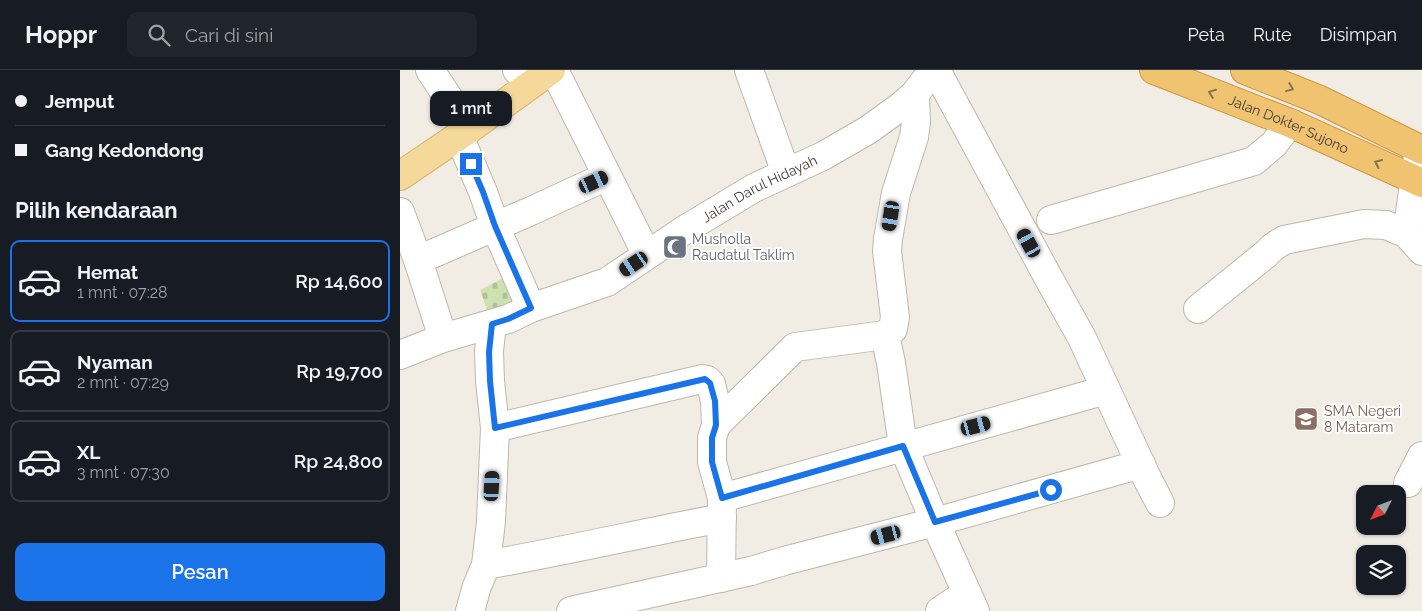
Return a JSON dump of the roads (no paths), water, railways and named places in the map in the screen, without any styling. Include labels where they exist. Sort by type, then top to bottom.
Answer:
[{"type":"highway","name":"Jalan Dokter Sujono","points":[[1154,70],[1290,123],[1419,181]]},
{"type":"highway","points":[[1245,70],[1320,100],[1421,150]]},
{"type":"main road","points":[[400,176],[464,133],[538,74]]},
{"type":"street","points":[[430,70],[464,133],[495,226],[531,308]]},
{"type":"street","points":[[749,70],[786,173]]},
{"type":"street","points":[[934,70],[1082,338],[1160,503]]},
{"type":"street","name":"Jalan Darul Hidayah","points":[[400,355],[443,338],[508,319],[531,308],[607,282],[686,228],[754,188],[823,156],[868,130],[915,94],[934,70]]},
{"type":"street","points":[[538,74],[607,176],[647,255]]},
{"type":"street","points":[[716,425],[795,347],[886,335],[894,326],[896,312],[886,251],[896,193],[914,137],[916,123],[915,94]]},
{"type":"street","points":[[1051,220],[1254,162],[1274,144],[1290,123]]},
{"type":"street","points":[[1198,309],[1284,240],[1364,224],[1386,225],[1415,231],[1421,150]]},
{"type":"street","points":[[418,260],[607,176]]},
{"type":"street","points":[[400,212],[418,260],[443,338]]},
{"type":"street","points":[[470,611],[477,586],[486,565],[491,521],[495,428],[489,352],[492,324]]},
{"type":"street","points":[[886,335],[903,446],[971,602],[940,611]]},
{"type":"street","points":[[495,428],[703,379],[709,381],[713,391],[716,425],[712,438],[712,462],[722,508],[720,578]]},
{"type":"street","points":[[486,565],[563,551],[643,533],[903,446],[1106,390]]},
{"type":"street","points":[[1408,483],[1422,456]]},
{"type":"street","points":[[571,611],[751,571],[1141,464]]},
{"type":"place","name":"Musholla Raudatul Taklim","points":[[675,247]]},
{"type":"place","name":"SMA Negeri 8 Mataram","points":[[1306,419]]}]
